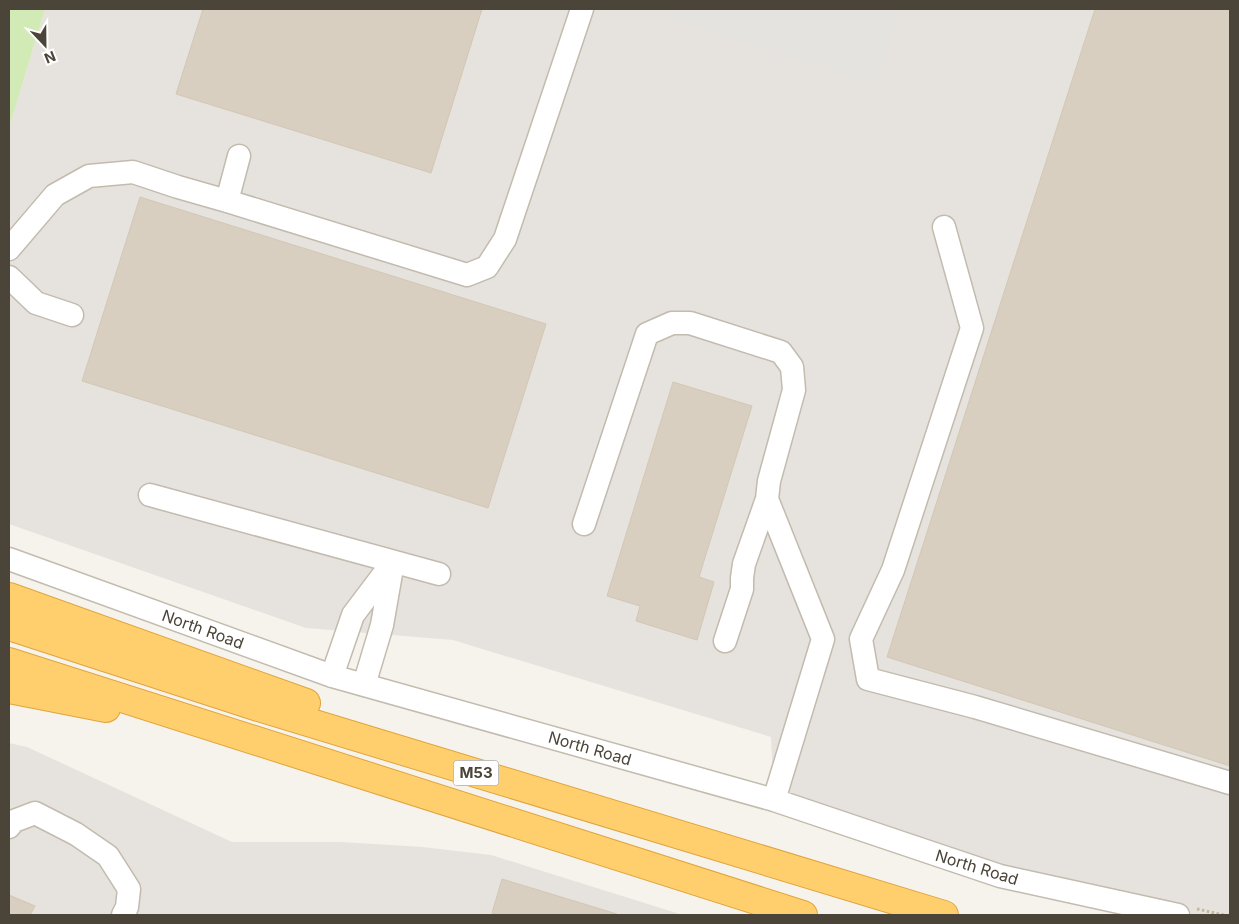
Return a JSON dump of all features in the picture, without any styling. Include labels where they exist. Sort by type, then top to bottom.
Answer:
[{"type":"highway","points":[[9,597],[298,700],[462,769]]},
{"type":"highway","name":"M53","points":[[9,626],[255,706],[944,915]]},
{"type":"highway","name":"M53","points":[[9,662],[802,915]]},
{"type":"highway","points":[[9,689],[242,736]]},
{"type":"street","points":[[9,249],[55,195],[89,176],[133,172],[178,188],[227,201],[467,275],[487,267],[505,240],[582,9]]},
{"type":"street","points":[[227,201],[239,156]]},
{"type":"street","points":[[944,227],[972,328],[893,570],[861,639],[868,679],[975,707],[1230,783]]},
{"type":"street","points":[[9,277],[36,303],[72,315]]},
{"type":"street","points":[[584,524],[647,334],[672,323],[690,323],[781,352],[792,367],[794,390],[769,481],[766,499],[744,564],[742,589],[726,641]]},
{"type":"street","points":[[150,495],[439,574]]},
{"type":"street","points":[[766,499],[823,639],[774,800]]},
{"type":"street","name":"North Road","points":[[9,559],[332,676],[774,800],[1000,876],[1178,915]]},
{"type":"street","points":[[332,676],[353,615],[393,562]]},
{"type":"street","points":[[364,685],[382,626],[393,562]]},
{"type":"street","points":[[9,827],[14,821],[35,812],[76,834],[108,856],[129,889],[127,907],[123,915]]},
{"type":"shaded area","points":[[45,9],[1230,9],[1230,915],[1178,915],[774,800],[771,737],[453,640],[306,628],[9,524],[9,128]]},
{"type":"shaded area","points":[[673,9],[899,9],[875,83],[670,18]]},
{"type":"shaded area","points":[[9,743],[27,747],[232,842],[341,842],[423,847],[491,855],[683,915],[9,915]]},
{"type":"green space","points":[[9,9],[45,9],[9,128]]},
{"type":"building","points":[[203,9],[482,9],[431,173],[176,94]]},
{"type":"building","points":[[1095,9],[1230,9],[1230,766],[887,657]]},
{"type":"building","points":[[140,197],[546,324],[488,508],[82,381]]},
{"type":"building","points":[[673,382],[752,406],[699,577],[714,582],[697,640],[636,621],[640,606],[607,596]]},
{"type":"building","points":[[502,879],[617,914],[499,915],[492,913]]},
{"type":"building","points":[[9,895],[35,906],[30,915],[9,915]]}]
